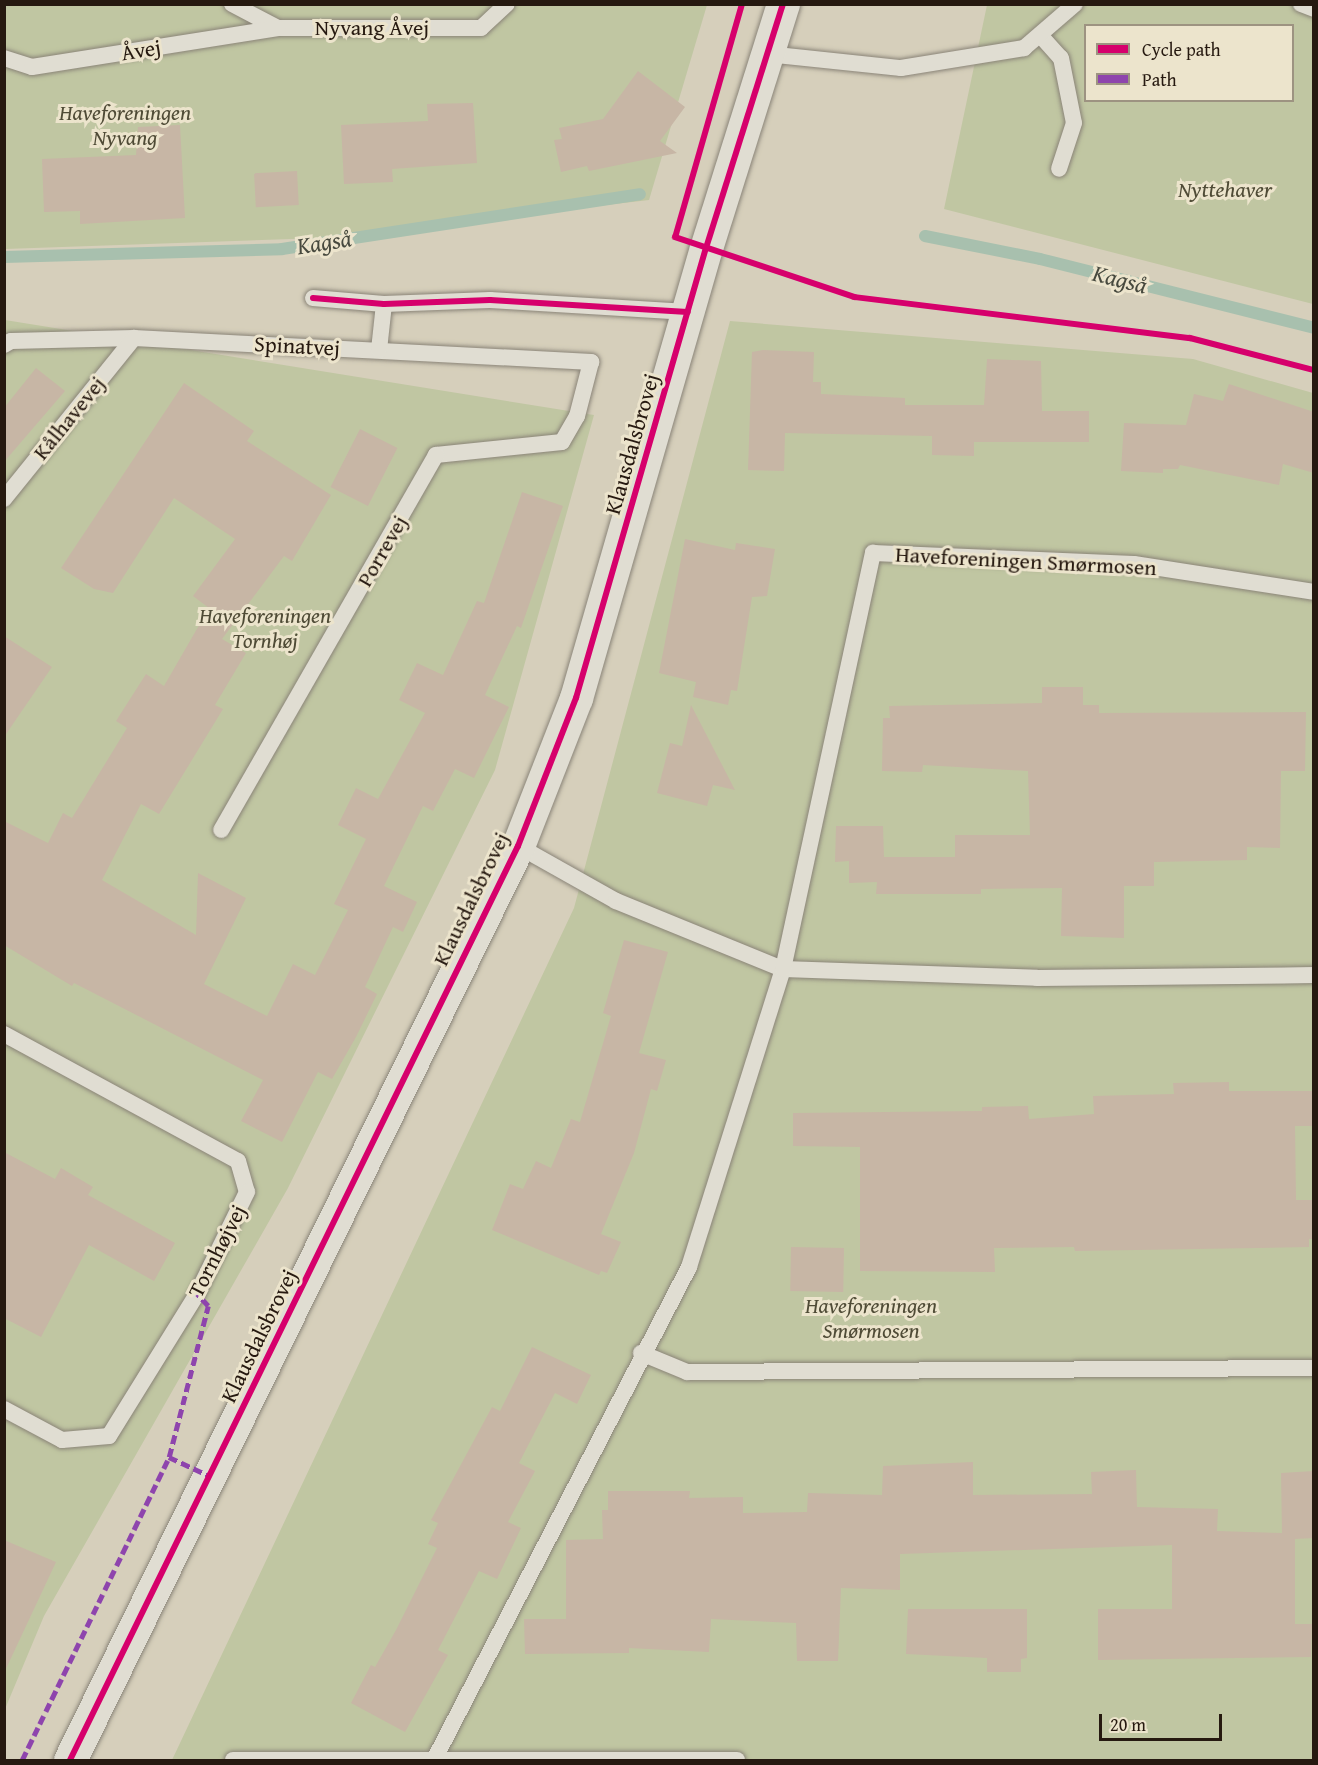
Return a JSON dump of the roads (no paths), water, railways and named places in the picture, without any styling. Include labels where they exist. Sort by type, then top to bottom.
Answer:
[{"type":"street","name":"Klausdalsbrovej","points":[[70,1761],[518,846],[576,698],[688,312],[783,4]]},
{"type":"lane","name":"Nyvang Åvej","points":[[232,4],[278,28],[482,28],[507,4]]},
{"type":"lane","points":[[767,54],[901,68],[1024,48],[1075,4]]},
{"type":"lane","points":[[1301,4],[1314,9]]},
{"type":"lane","name":"Åvej","points":[[4,58],[32,67],[278,28]]},
{"type":"lane","points":[[1040,35],[1061,58],[1074,123],[1059,170]]},
{"type":"lane","points":[[313,298],[384,304],[490,300],[688,312]]},
{"type":"lane","points":[[379,350],[384,304]]},
{"type":"lane","name":"Spinatvej","points":[[4,345],[11,341],[134,338],[591,362]]},
{"type":"lane","name":"Kålhavevej","points":[[4,499],[134,338]]},
{"type":"lane","name":"Porrevej","points":[[221,830],[436,455],[562,441],[577,416],[591,362]]},
{"type":"lane","name":"Haveforeningen Smørmosen","points":[[434,1760],[641,1353],[689,1267],[783,969],[873,553],[1134,564],[1314,592]]},
{"type":"lane","points":[[518,846],[616,901],[783,969],[1037,978],[1314,975]]},
{"type":"lane","name":"Tornhøjvej","points":[[4,1034],[238,1161],[247,1192],[197,1294],[109,1436],[62,1440],[4,1409]]},
{"type":"lane","points":[[641,1353],[687,1372],[1314,1368]]},
{"type":"lane","points":[[233,1761],[737,1761]]},
{"type":"waterway","name":"Kagså","points":[[4,257],[282,249],[640,194]]},
{"type":"waterway","name":"Kagså","points":[[925,236],[1040,259],[1314,328]]},
{"type":"park label","name":"Haveforeningen Nyvang","points":[[125,124]]},
{"type":"park label","name":"Nyttehaver","points":[[1225,190]]},
{"type":"park label","name":"Haveforeningen Tornhøj","points":[[265,628]]}]
